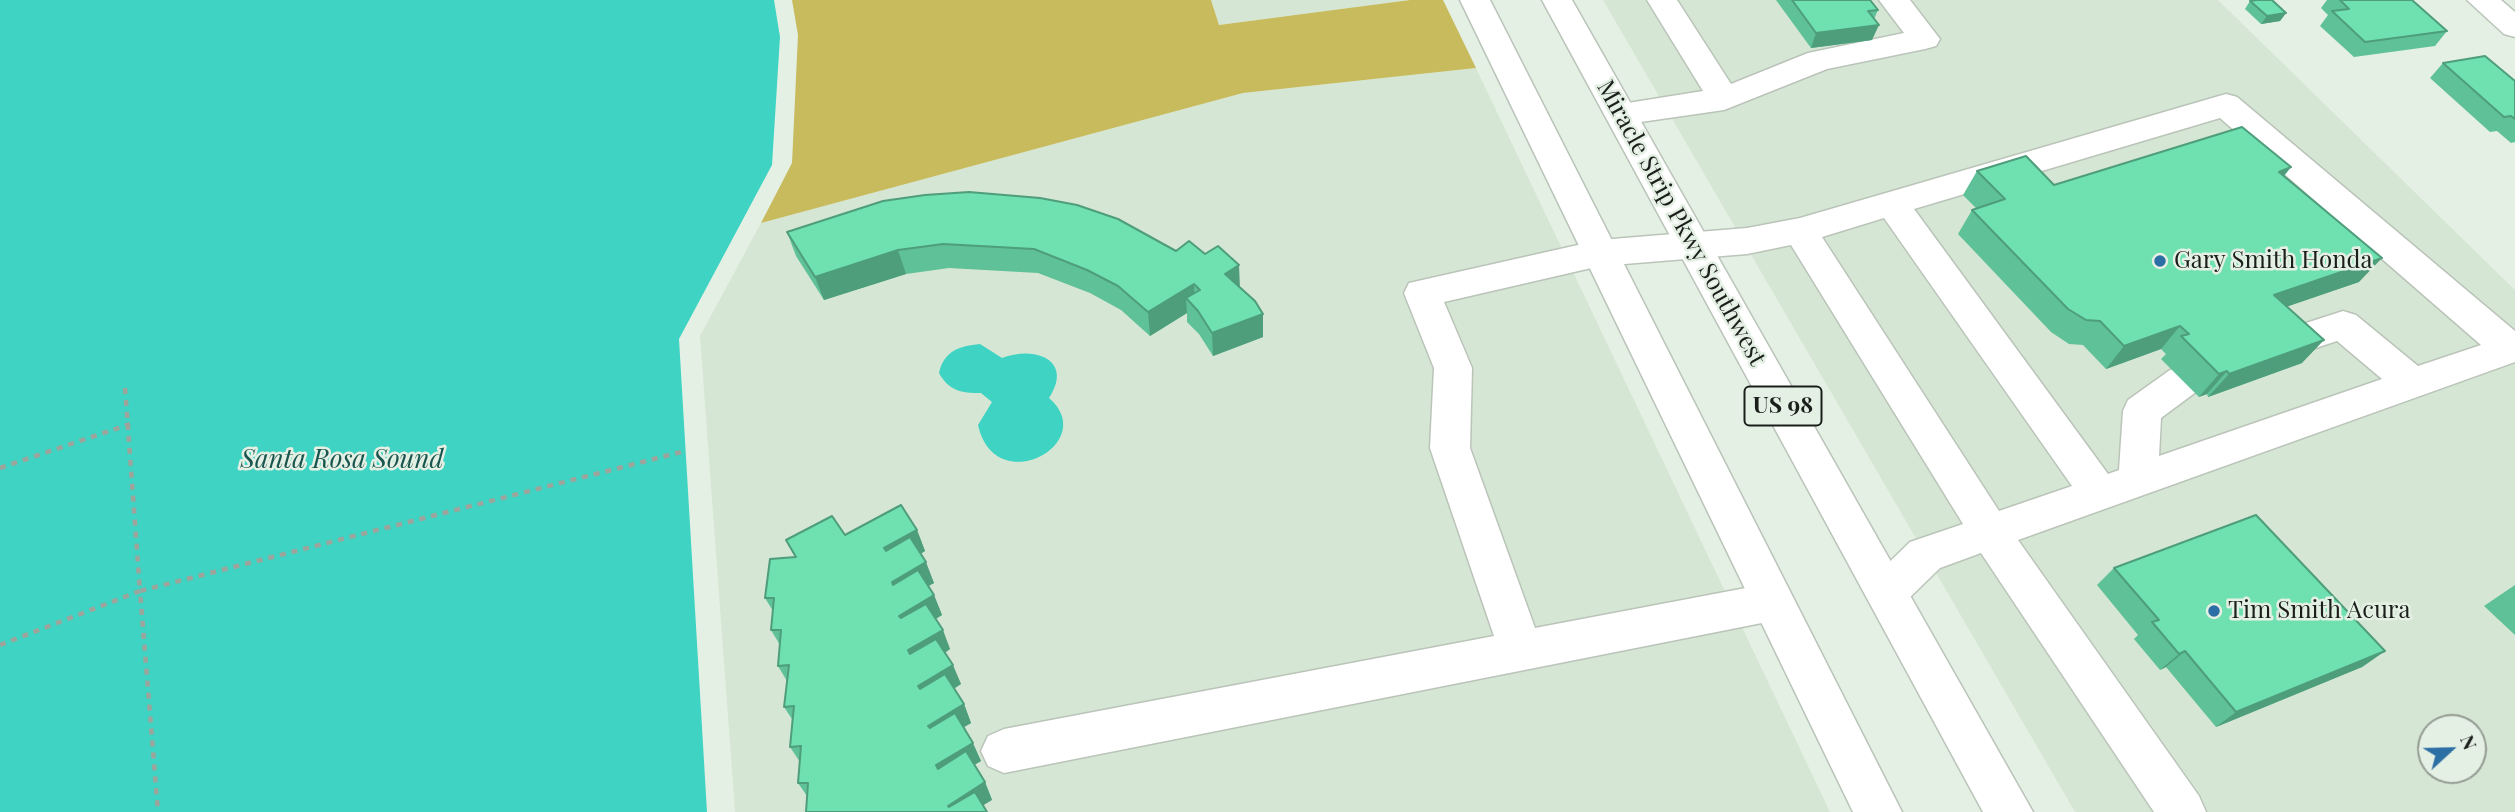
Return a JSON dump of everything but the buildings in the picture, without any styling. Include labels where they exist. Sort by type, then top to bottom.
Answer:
[{"type":"main road","points":[[1475,0],[1878,812]]},
{"type":"main road","name":"Miracle Strip Pkwy Southwest","points":[[1557,0],[2009,812]]},
{"type":"main road","points":[[1662,0],[1724,99]]},
{"type":"main road","points":[[1620,114],[1724,99],[1819,60],[1925,39],[1894,0]]},
{"type":"main road","points":[[2482,0],[2514,25]]},
{"type":"main road","points":[[1521,651],[1450,448],[1453,368],[1422,293],[1600,253],[1747,241],[1800,231],[2226,105],[2511,349],[1925,555],[1887,592]]},
{"type":"main road","points":[[1892,204],[2099,492]]},
{"type":"main road","points":[[1800,231],[1989,531],[2182,812]]},
{"type":"main road","points":[[2282,345],[2343,325],[2412,383]]},
{"type":"main road","points":[[2138,479],[2142,411],[2183,381]]},
{"type":"main road","points":[[1004,751],[1772,602]]},
{"type":"path","points":[[125,388],[130,424],[158,812]]},
{"type":"path","points":[[0,468],[130,424]]},
{"type":"path","points":[[0,645],[140,591],[685,451]]},
{"type":"shaded area","points":[[792,0],[1211,0],[1219,25],[1410,0],[1443,0],[1476,68],[1243,93],[761,223],[792,163],[798,35]]},
{"type":"shaded area","points":[[1211,0],[1410,0],[1219,25]]},
{"type":"shaded area","points":[[1603,0],[2218,0],[2515,290],[2515,812],[2075,812]]},
{"type":"shaded area","points":[[1476,68],[1830,812],[735,812],[700,336],[761,223],[1243,93]]},
{"type":"water","name":"Santa Rosa Sound","points":[[0,0],[774,0],[780,37],[772,165],[679,339],[707,812],[0,812]]},
{"type":"water","points":[[980,344],[1002,358],[1027,353],[1047,359],[1054,365],[1056,385],[1049,398],[1062,415],[1062,432],[1054,446],[1039,457],[1022,462],[1004,459],[988,448],[978,425],[992,402],[981,393],[951,387],[939,373],[945,359],[954,351]]},
{"type":"place","name":"Gary Smith Honda","points":[[2160,261]]},
{"type":"place","name":"Tim Smith Acura","points":[[2214,611]]}]
